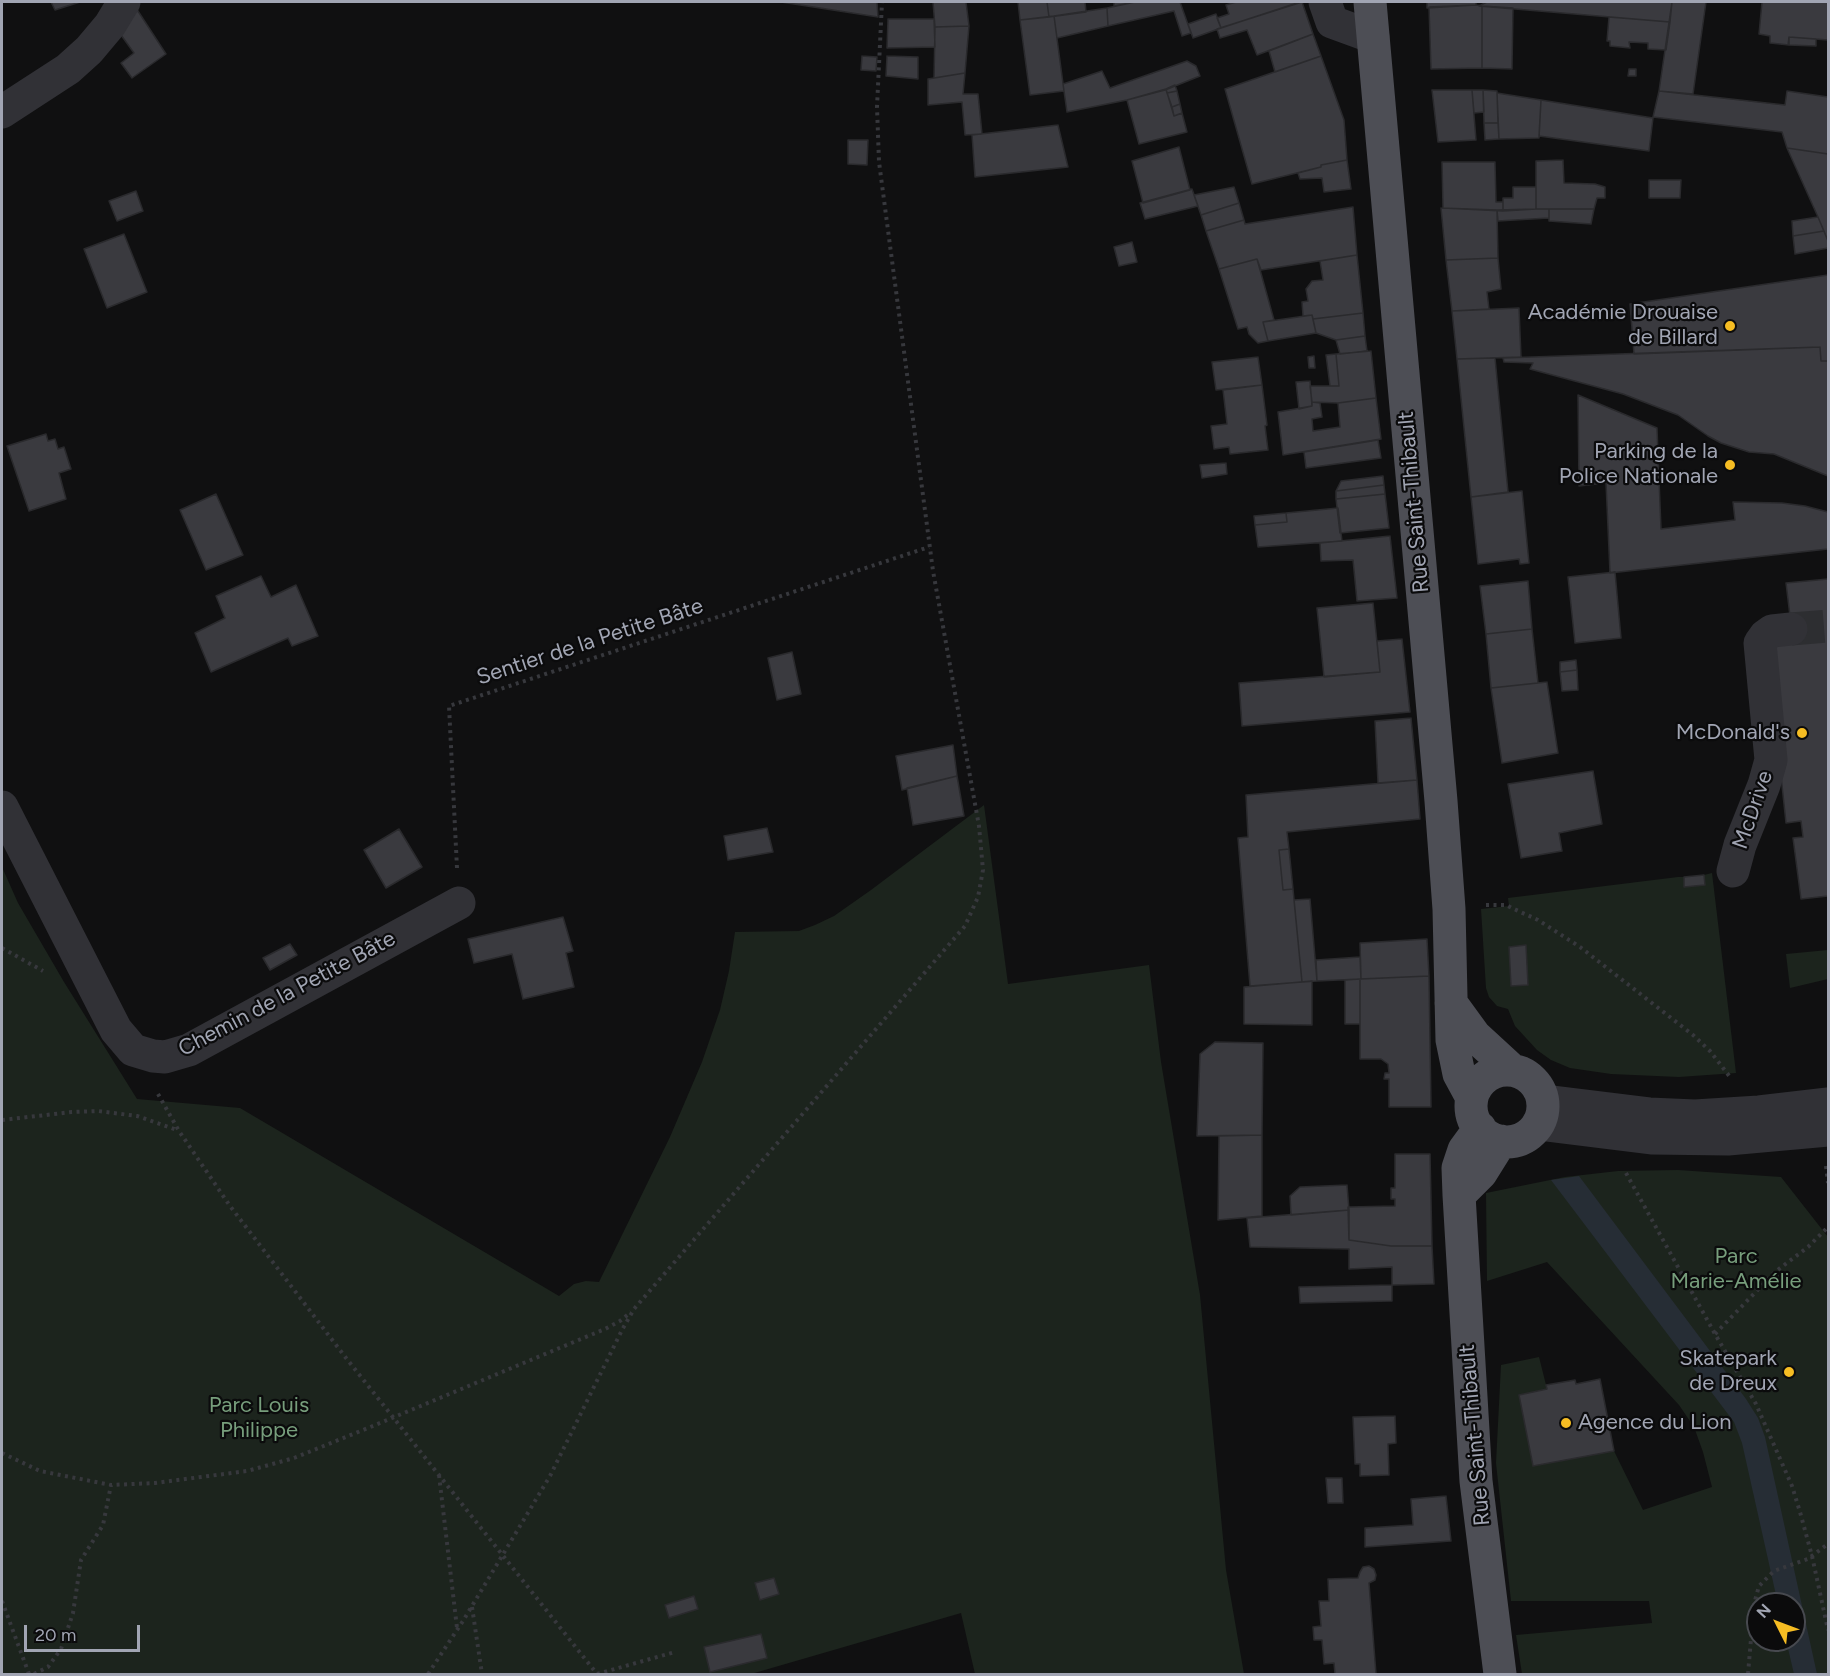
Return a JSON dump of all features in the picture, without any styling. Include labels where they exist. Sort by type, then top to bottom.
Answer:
[{"type":"main road","name":"Rue Saint-Thibault","points":[[1370,2],[1442,801],[1449,909],[1453,1050],[1459,1074],[1484,1122],[1464,1150],[1458,1168],[1476,1481],[1500,1674]]},
{"type":"main road","points":[[1451,1003],[1475,1036],[1512,1070]]},
{"type":"main road","points":[[1502,1070],[1524,1074],[1533,1080],[1540,1090],[1540,1113],[1531,1132],[1523,1138],[1512,1141],[1484,1122],[1476,1088],[1483,1079],[1502,1070]]},
{"type":"street","points":[[2,112],[68,69],[89,50],[110,25],[124,2]]},
{"type":"street","points":[[1325,2],[1332,22],[1373,37]]},
{"type":"street","name":"McDrive","points":[[1733,871],[1740,845],[1764,785],[1770,760],[1760,643],[1772,631],[1791,629]]},
{"type":"street","points":[[2,807],[105,1012],[116,1030],[133,1050]]},
{"type":"street","name":"Chemin de la Petite Bâte","points":[[133,1050],[142,1054],[165,1057],[189,1050],[459,903]]},
{"type":"street","points":[[1540,1113],[1695,1116],[1759,1112],[1826,1122]]},
{"type":"street","points":[[1540,1113],[1651,1138],[1728,1139],[1826,1122]]},
{"type":"path","points":[[428,1674],[550,1476],[634,1310],[957,935],[974,908],[983,870],[979,826],[929,547],[897,286],[879,162],[877,107],[882,2]]},
{"type":"path","name":"Sentier de la Petite Bâte","points":[[459,903],[449,706],[929,547]]},
{"type":"path","points":[[1449,909],[1506,905],[1538,920],[1580,947],[1701,1042],[1759,1112]]},
{"type":"path","points":[[2,948],[53,976]]},
{"type":"path","points":[[133,1050],[179,1131],[230,1206],[393,1417],[597,1674],[675,1652]]},
{"type":"path","points":[[2,1120],[98,1111],[137,1116],[179,1131]]},
{"type":"path","points":[[1620,1163],[1756,1404],[1792,1486],[1812,1556],[1828,1630]]},
{"type":"path","points":[[1715,1334],[1775,1272],[1808,1247],[1828,1227]]},
{"type":"path","points":[[2,1453],[40,1471],[111,1485],[155,1483],[247,1471],[294,1458],[605,1329],[634,1310]]},
{"type":"path","points":[[439,1474],[457,1629]]},
{"type":"path","points":[[34,1674],[48,1667],[61,1649],[73,1613],[81,1560],[103,1525],[111,1485]]},
{"type":"path","points":[[1748,1674],[1755,1595],[1759,1586],[1774,1571],[1812,1556],[1828,1544]]},
{"type":"path","points":[[2,1601],[29,1674]]},
{"type":"path","points":[[472,1606],[483,1674]]},
{"type":"green space","name":"Parc Louis Philippe","points":[[984,805],[1008,984],[1149,965],[1161,1062],[1200,1295],[1226,1570],[1244,1674],[975,1674],[961,1613],[751,1674],[2,1674],[2,867],[18,903],[137,1099],[240,1108],[559,1296],[574,1284],[586,1281],[599,1282],[670,1137],[702,1062],[720,1010],[735,932],[799,931],[834,916]]},
{"type":"green space","points":[[1712,873],[1736,1073],[1679,1077],[1611,1074],[1570,1068],[1551,1060],[1537,1050],[1515,1026],[1508,1009],[1497,1006],[1489,997],[1486,988],[1481,909],[1509,906],[1508,898],[1678,877],[1684,877],[1685,886],[1704,885],[1704,875]]},
{"type":"green space","points":[[1828,950],[1828,979],[1790,988],[1786,954]]},
{"type":"green space","name":"Parc Marie-Amélie","points":[[1678,1170],[1781,1177],[1828,1237],[1828,1674],[1522,1674],[1516,1635],[1652,1623],[1649,1601],[1511,1601],[1496,1463],[1501,1365],[1539,1357],[1547,1389],[1519,1395],[1533,1466],[1614,1451],[1643,1510],[1712,1487],[1694,1427],[1679,1405],[1547,1262],[1487,1281],[1486,1193],[1565,1177],[1618,1171]]},
{"type":"shaded area","points":[[1579,1176],[1758,1418],[1765,1437],[1799,1592],[1775,1592],[1742,1443],[1734,1422],[1551,1180]]},
{"type":"shaded area","points":[[1806,1624],[1817,1674],[1794,1674],[1789,1652],[1806,1652]]},
{"type":"building","points":[[51,2],[80,2],[55,10]]},
{"type":"building","points":[[781,2],[877,2],[878,17]]},
{"type":"building","points":[[933,2],[966,2],[969,26],[935,27]]},
{"type":"building","points":[[1018,2],[1047,2],[1049,17],[1020,20]]},
{"type":"building","points":[[1047,2],[1085,2],[1086,12],[1049,17]]},
{"type":"building","points":[[1114,2],[1135,2],[1114,6]]},
{"type":"building","points":[[1135,2],[1180,2],[1191,33],[1182,36],[1174,11],[1108,26],[1107,8]]},
{"type":"building","points":[[1236,2],[1300,2],[1221,28],[1217,18],[1229,14],[1226,5]]},
{"type":"building","points":[[1302,2],[1313,34],[1257,55],[1247,30],[1220,38],[1217,29]]},
{"type":"building","points":[[1427,2],[1476,2],[1476,5],[1427,8]]},
{"type":"building","points":[[1487,2],[1672,2],[1670,22],[1479,6]]},
{"type":"building","points":[[1672,2],[1706,2],[1693,94],[1659,91]]},
{"type":"building","points":[[1762,2],[1828,2],[1828,40],[1789,37],[1789,45],[1770,43],[1770,36],[1759,34]]},
{"type":"building","points":[[1482,6],[1482,68],[1431,69],[1429,7]]},
{"type":"building","points":[[1482,6],[1513,8],[1512,69],[1482,68]]},
{"type":"building","points":[[136,8],[166,54],[132,78],[121,63],[134,53],[121,35]]},
{"type":"building","points":[[1107,8],[1108,26],[1057,38],[1054,16]]},
{"type":"building","points":[[1216,14],[1221,28],[1193,38],[1188,24]]},
{"type":"building","points":[[1054,16],[1064,91],[1030,95],[1020,20]]},
{"type":"building","points":[[1609,17],[1670,22],[1666,50],[1648,49],[1648,43],[1629,42],[1630,48],[1610,46],[1610,41],[1607,41]]},
{"type":"building","points":[[888,19],[934,19],[935,47],[887,48]]},
{"type":"building","points":[[969,26],[965,73],[934,78],[935,27]]},
{"type":"building","points":[[1313,34],[1321,56],[1275,72],[1269,51]]},
{"type":"building","points":[[1789,37],[1816,39],[1816,46],[1788,45]]},
{"type":"building","points":[[862,56],[877,57],[876,71],[861,70]]},
{"type":"building","points":[[887,56],[918,57],[918,79],[886,76]]},
{"type":"building","points":[[1321,56],[1344,120],[1347,160],[1252,184],[1225,89]]},
{"type":"building","points":[[1187,61],[1196,66],[1200,76],[1165,90],[1067,112],[1063,84],[1102,71],[1110,88]]},
{"type":"building","points":[[1629,69],[1636,69],[1636,76],[1628,76]]},
{"type":"building","points":[[965,73],[963,94],[978,94],[982,134],[965,135],[962,102],[928,105],[928,79]]},
{"type":"building","points":[[1175,85],[1177,91],[1167,93],[1166,89]]},
{"type":"building","points":[[1166,89],[1174,116],[1182,113],[1187,132],[1139,144],[1127,100]]},
{"type":"building","points":[[1432,90],[1472,90],[1476,140],[1438,142]]},
{"type":"building","points":[[1472,90],[1483,90],[1484,112],[1474,113]]},
{"type":"building","points":[[1483,90],[1497,91],[1498,123],[1484,123]]},
{"type":"building","points":[[1177,91],[1180,104],[1172,107],[1167,93]]},
{"type":"building","points":[[1659,91],[1785,105],[1787,91],[1828,97],[1828,154],[1787,148],[1782,132],[1653,117]]},
{"type":"building","points":[[1497,93],[1541,100],[1539,138],[1499,139]]},
{"type":"building","points":[[1541,100],[1653,118],[1649,151],[1539,136]]},
{"type":"building","points":[[1180,104],[1182,113],[1174,116],[1172,107]]},
{"type":"building","points":[[1484,123],[1498,123],[1499,139],[1485,140]]},
{"type":"building","points":[[1058,125],[1068,167],[975,177],[972,135]]},
{"type":"building","points":[[848,140],[868,140],[867,165],[848,164]]},
{"type":"building","points":[[1179,147],[1190,190],[1143,203],[1132,161]]},
{"type":"building","points":[[1787,148],[1828,154],[1828,241],[1818,217]]},
{"type":"building","points":[[1347,160],[1351,189],[1324,192],[1322,178],[1300,179],[1298,173],[1321,167],[1321,165]]},
{"type":"building","points":[[1563,160],[1564,183],[1595,184],[1605,187],[1605,198],[1597,198],[1594,209],[1536,209],[1536,161]]},
{"type":"building","points":[[1442,162],[1495,162],[1496,202],[1503,202],[1503,211],[1443,208]]},
{"type":"building","points":[[1649,180],[1681,180],[1680,198],[1649,198]]},
{"type":"building","points":[[1234,187],[1239,203],[1201,215],[1194,195]]},
{"type":"building","points":[[1513,187],[1536,187],[1536,209],[1503,211],[1503,198],[1513,198]]},
{"type":"building","points":[[1192,189],[1198,206],[1145,219],[1140,203]]},
{"type":"building","points":[[136,191],[143,211],[117,221],[109,201]]},
{"type":"building","points":[[1239,203],[1244,220],[1206,231],[1201,215]]},
{"type":"building","points":[[1353,207],[1357,255],[1261,270],[1257,259],[1219,269],[1206,231],[1244,220],[1245,224]]},
{"type":"building","points":[[1441,208],[1497,210],[1498,258],[1446,260]]},
{"type":"building","points":[[1549,209],[1549,218],[1498,221],[1497,210]]},
{"type":"building","points":[[1549,209],[1594,209],[1591,224],[1549,221]]},
{"type":"building","points":[[1818,217],[1824,231],[1793,236],[1792,221]]},
{"type":"building","points":[[1824,231],[1828,248],[1795,254],[1793,236]]},
{"type":"building","points":[[124,234],[147,292],[107,308],[84,249]]},
{"type":"building","points":[[1132,242],[1137,262],[1119,266],[1114,247]]},
{"type":"building","points":[[1357,255],[1363,313],[1313,319],[1312,315],[1303,316],[1302,302],[1308,301],[1306,289],[1312,281],[1323,280],[1320,261]]},
{"type":"building","points":[[1498,258],[1501,289],[1487,292],[1489,309],[1452,311],[1446,260]]},
{"type":"building","points":[[1257,259],[1274,320],[1263,322],[1268,341],[1258,343],[1249,334],[1247,327],[1238,329],[1219,269]]},
{"type":"building","name":"Académie Drouaise de Billard","points":[[1828,275],[1828,361],[1821,361],[1820,347],[1634,354],[1630,304]]},
{"type":"building","points":[[1519,308],[1521,357],[1457,359],[1452,311]]},
{"type":"building","points":[[1363,313],[1365,336],[1336,340],[1316,333],[1313,319]]},
{"type":"building","points":[[1312,315],[1316,333],[1268,341],[1263,322]]},
{"type":"building","points":[[1365,336],[1367,351],[1340,354],[1336,340]]},
{"type":"building","points":[[1820,347],[1821,361],[1828,361],[1828,476],[1774,454],[1749,452],[1721,443],[1678,415],[1623,394],[1530,369],[1533,363],[1504,362],[1503,358]]},
{"type":"building","points":[[1371,351],[1376,398],[1338,403],[1312,402],[1310,386],[1339,386],[1336,354]]},
{"type":"building","points":[[1336,354],[1339,386],[1330,386],[1326,355]]},
{"type":"building","points":[[1314,356],[1315,368],[1309,368],[1308,357]]},
{"type":"building","points":[[1258,357],[1262,385],[1216,390],[1212,362]]},
{"type":"building","points":[[1495,358],[1508,492],[1471,497],[1457,359]]},
{"type":"building","points":[[1310,381],[1312,406],[1299,409],[1296,382]]},
{"type":"building","points":[[1262,385],[1268,450],[1230,454],[1229,447],[1214,449],[1211,426],[1227,424],[1223,390]]},
{"type":"building","points":[[1578,395],[1657,428],[1661,529],[1735,520],[1733,502],[1782,503],[1828,512],[1828,549],[1610,573],[1606,483],[1579,486]]},
{"type":"building","points":[[1376,398],[1381,439],[1283,455],[1278,412],[1312,406],[1312,402],[1320,403],[1322,417],[1312,419],[1313,431],[1340,427],[1338,403]]},
{"type":"building","points":[[46,434],[48,441],[55,439],[58,449],[64,447],[71,469],[59,473],[66,499],[29,511],[7,446]]},
{"type":"building","points":[[1378,440],[1381,458],[1306,468],[1304,452]]},
{"type":"building","points":[[1226,463],[1227,474],[1202,478],[1200,465]]},
{"type":"building","points":[[1383,476],[1384,485],[1336,491],[1341,481]]},
{"type":"building","points":[[1384,485],[1385,494],[1336,499],[1336,491]]},
{"type":"building","points":[[1522,491],[1529,563],[1520,564],[1519,559],[1478,564],[1471,497]]},
{"type":"building","points":[[216,494],[243,555],[206,570],[180,510]]},
{"type":"building","points":[[1385,494],[1389,528],[1340,533],[1336,499]]},
{"type":"building","points":[[1338,508],[1342,541],[1258,547],[1255,525],[1287,522],[1286,513]]},
{"type":"building","points":[[1286,513],[1287,522],[1255,525],[1254,516]]},
{"type":"building","points":[[1390,536],[1397,598],[1357,601],[1353,560],[1321,561],[1320,543]]},
{"type":"building","points":[[1615,572],[1621,638],[1575,643],[1568,577]]},
{"type":"building","points":[[261,576],[271,597],[296,585],[318,636],[292,646],[288,638],[211,672],[195,633],[225,618],[216,596]]},
{"type":"building","name":"McDonald's","points":[[1828,579],[1828,896],[1801,899],[1793,838],[1803,837],[1801,821],[1786,823],[1767,644],[1793,641],[1786,583]]},
{"type":"building","points":[[1528,581],[1532,629],[1486,634],[1480,586]]},
{"type":"building","points":[[1373,603],[1380,672],[1324,677],[1317,608]]},
{"type":"building","points":[[1532,629],[1538,683],[1491,688],[1486,634]]},
{"type":"building","points":[[1402,639],[1410,712],[1242,726],[1239,683],[1380,672],[1377,641]]},
{"type":"building","points":[[792,652],[801,694],[777,700],[768,658]]},
{"type":"building","points":[[1576,660],[1577,670],[1560,672],[1560,662]]},
{"type":"building","points":[[1577,670],[1578,690],[1562,691],[1560,672]]},
{"type":"building","points":[[1547,682],[1558,753],[1502,763],[1491,688]]},
{"type":"building","points":[[1411,718],[1417,780],[1378,783],[1375,721]]},
{"type":"building","points":[[953,745],[957,776],[902,790],[896,756]]},
{"type":"building","points":[[1593,771],[1602,824],[1559,833],[1562,851],[1521,858],[1508,784]]},
{"type":"building","points":[[957,776],[964,816],[913,825],[907,788]]},
{"type":"building","points":[[1417,780],[1420,819],[1287,832],[1289,849],[1279,850],[1283,890],[1293,889],[1302,982],[1250,986],[1238,838],[1248,837],[1246,795]]},
{"type":"building","points":[[767,828],[773,852],[728,860],[724,836]]},
{"type":"building","points":[[399,829],[422,867],[386,888],[364,850]]},
{"type":"building","points":[[1289,849],[1293,889],[1283,890],[1279,850]]},
{"type":"building","points":[[1704,875],[1705,885],[1684,887],[1684,877]]},
{"type":"building","points":[[1310,899],[1317,981],[1302,982],[1294,900]]},
{"type":"building","points":[[563,917],[573,951],[566,953],[574,987],[523,999],[512,954],[474,963],[468,939]]},
{"type":"building","points":[[1427,939],[1429,976],[1361,979],[1360,943]]},
{"type":"building","points":[[290,944],[297,955],[270,970],[263,958]]},
{"type":"building","points":[[1526,945],[1528,985],[1511,986],[1509,947]]},
{"type":"building","points":[[1360,957],[1361,979],[1317,981],[1316,960]]},
{"type":"building","points":[[1429,976],[1431,1107],[1389,1107],[1389,1079],[1384,1079],[1385,1073],[1389,1073],[1388,1064],[1381,1059],[1360,1059],[1360,979]]},
{"type":"building","points":[[1360,979],[1360,1024],[1345,1024],[1345,980]]},
{"type":"building","points":[[1312,981],[1312,1025],[1244,1024],[1244,987]]},
{"type":"building","points":[[1215,1042],[1263,1043],[1262,1135],[1197,1136],[1200,1054]]},
{"type":"building","points":[[1262,1135],[1262,1216],[1218,1220],[1219,1136]]},
{"type":"building","points":[[1395,1154],[1430,1154],[1432,1246],[1391,1246],[1349,1240],[1348,1207],[1395,1206],[1395,1199],[1391,1199],[1391,1188],[1395,1188]]},
{"type":"building","points":[[1347,1185],[1349,1210],[1291,1215],[1290,1196],[1300,1187]]},
{"type":"building","points":[[1349,1210],[1349,1240],[1391,1246],[1432,1246],[1434,1284],[1392,1285],[1392,1267],[1349,1269],[1349,1249],[1250,1247],[1247,1218]]},
{"type":"building","points":[[1392,1285],[1392,1301],[1300,1303],[1299,1287]]},
{"type":"building","name":"Agence du Lion","points":[[1600,1379],[1614,1451],[1533,1466],[1519,1395],[1547,1389],[1546,1385],[1575,1380],[1576,1384]]},
{"type":"building","points":[[1395,1416],[1396,1443],[1388,1444],[1389,1475],[1360,1476],[1360,1464],[1355,1464],[1353,1417]]},
{"type":"building","points":[[1326,1478],[1342,1478],[1343,1503],[1328,1503]]},
{"type":"building","points":[[1446,1496],[1451,1541],[1365,1547],[1365,1528],[1413,1525],[1411,1499]]},
{"type":"building","points":[[1369,1566],[1374,1569],[1376,1575],[1375,1580],[1369,1583],[1376,1674],[1335,1674],[1334,1663],[1324,1664],[1322,1640],[1314,1640],[1313,1627],[1321,1626],[1319,1601],[1329,1601],[1328,1579],[1358,1578],[1363,1567]]},
{"type":"building","points":[[774,1578],[779,1594],[760,1600],[755,1583]]},
{"type":"building","points":[[694,1596],[698,1609],[669,1618],[665,1605]]},
{"type":"building","points":[[761,1634],[767,1658],[710,1672],[704,1647]]},
{"type":"tunnel","points":[[1791,629],[1828,626]]},
{"type":"place","name":"Académie Drouaise de Billard","points":[[1730,326]]},
{"type":"place","name":"Parking de la Police Nationale","points":[[1730,465]]},
{"type":"place","name":"McDonald's","points":[[1802,733]]},
{"type":"place","name":"Skatepark de Dreux","points":[[1789,1372]]},
{"type":"place","name":"Agence du Lion","points":[[1566,1423]]}]
